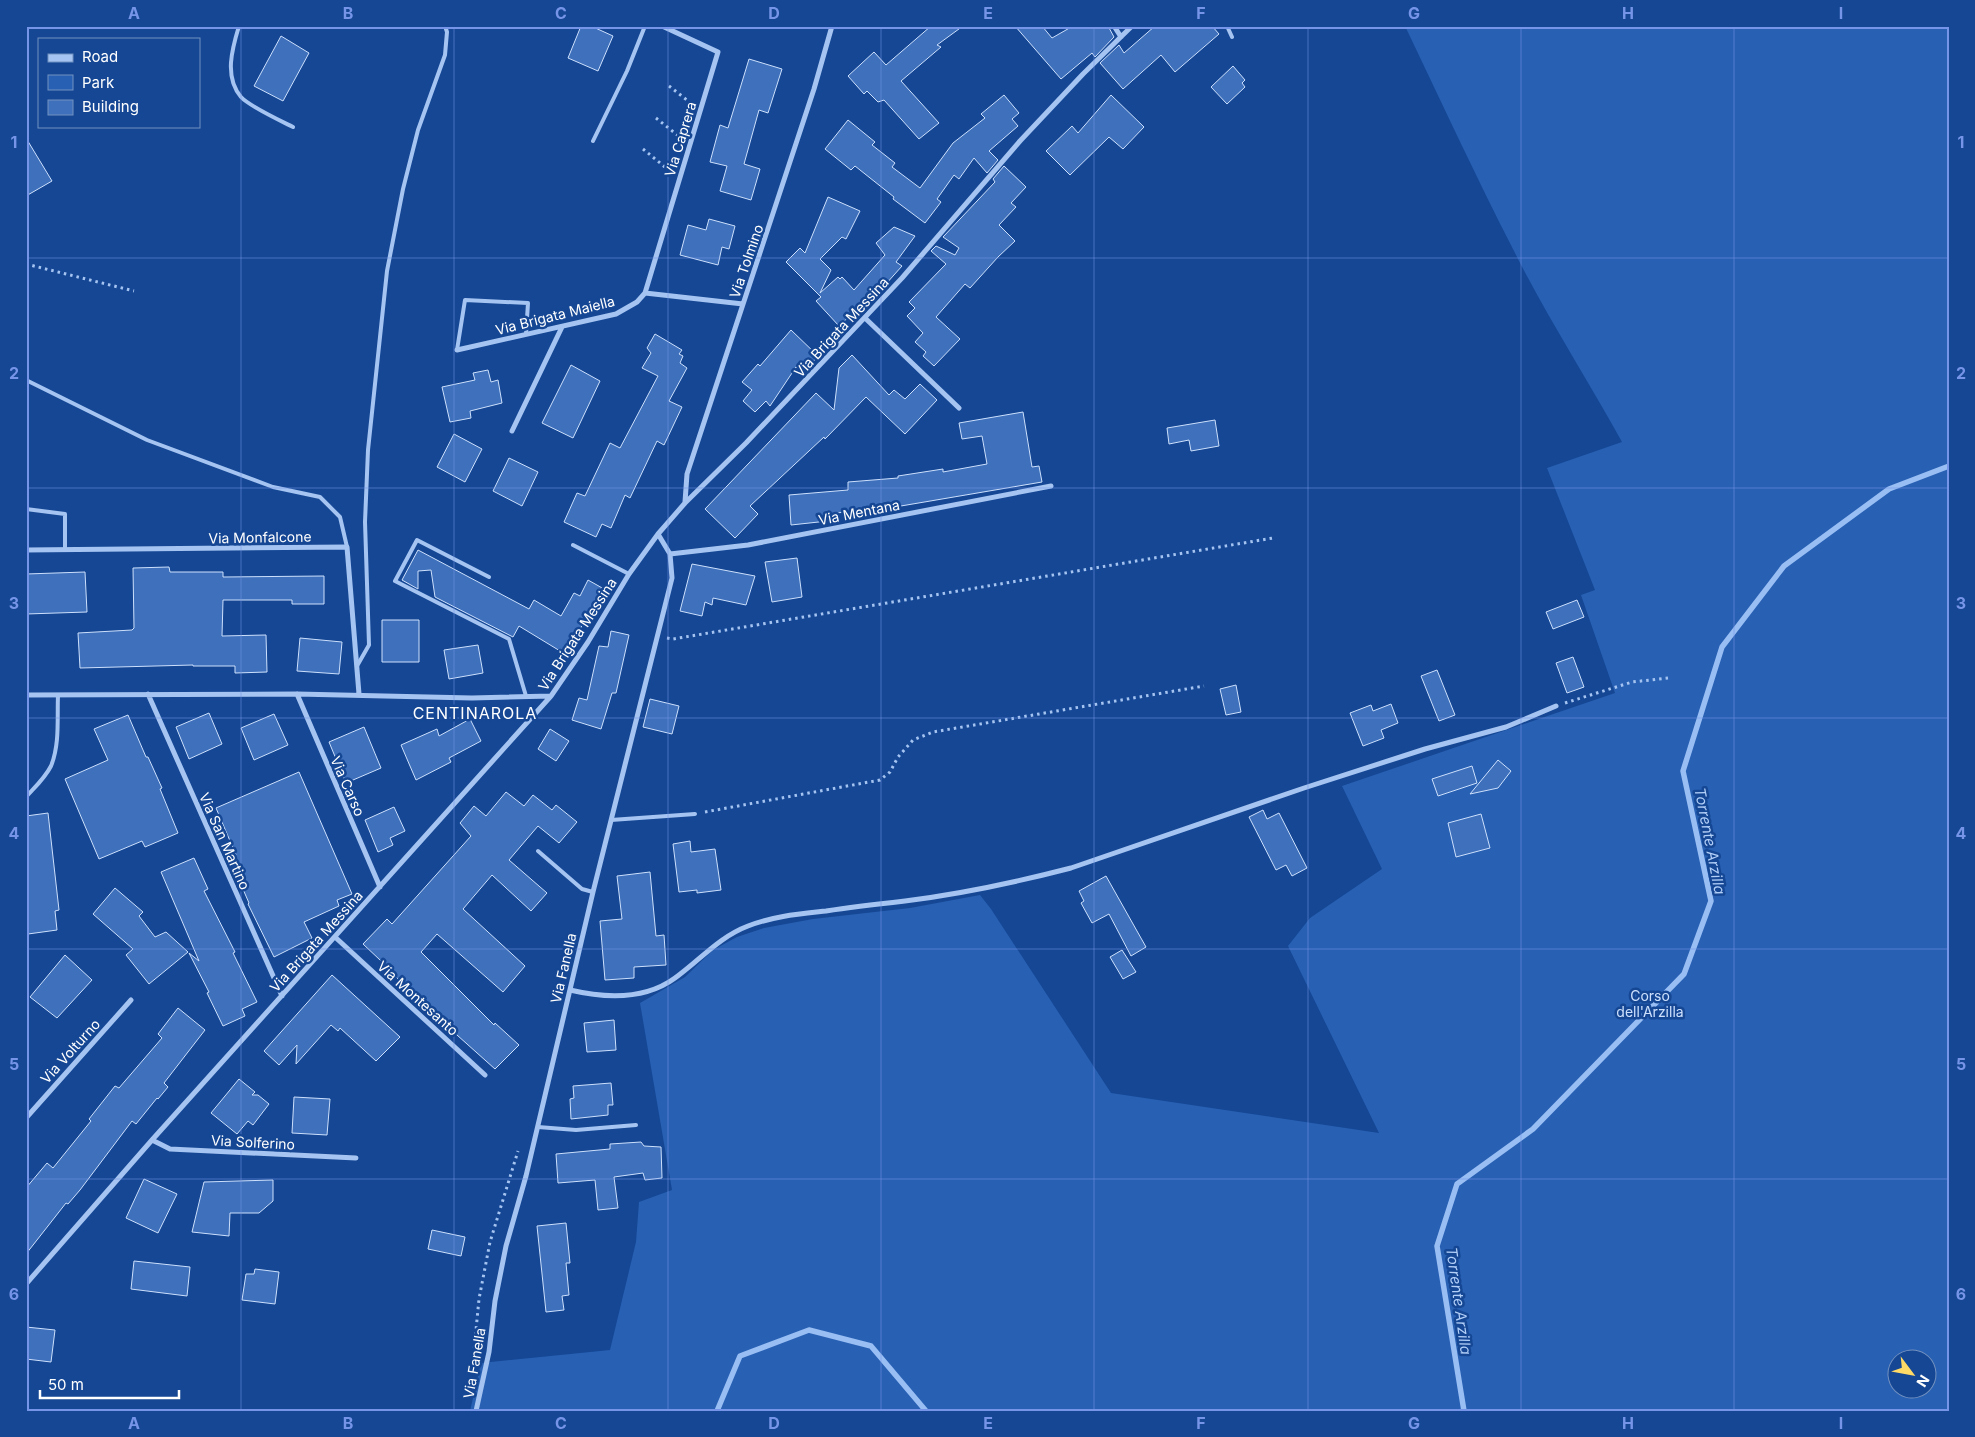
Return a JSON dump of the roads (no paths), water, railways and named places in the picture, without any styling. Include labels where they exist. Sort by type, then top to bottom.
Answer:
[{"type":"street","name":"Via Caprera","points":[[645,293],[718,52],[662,26]]},
{"type":"street","name":"Via Tolmino","points":[[685,503],[687,474],[814,89],[832,26]]},
{"type":"street","points":[[1114,26],[1121,38]]},
{"type":"street","name":"Via Brigata Messina","points":[[26,1284],[152,1140],[551,696],[588,642],[629,574],[658,534],[685,503],[746,444],[865,318],[1020,141],[1083,74],[1132,26]]},
{"type":"street","points":[[645,293],[743,304]]},
{"type":"street","name":"Via Brigata Maiella","points":[[457,350],[616,314],[637,302],[645,293]]},
{"type":"street","points":[[865,318],[959,408]]},
{"type":"street","points":[[512,431],[562,327]]},
{"type":"street","name":"Via Mentana","points":[[670,554],[748,545],[1052,486]]},
{"type":"street","name":"Via Fanella","points":[[476,1411],[489,1352],[501,1267],[538,1128],[610,820],[672,578],[670,554],[658,534]]},
{"type":"street","points":[[347,547],[359,694]]},
{"type":"street","name":"Via Monfalcone","points":[[26,550],[347,547]]},
{"type":"street","name":"Via San Martino","points":[[148,694],[282,996]]},
{"type":"street","name":"Via Carso","points":[[296,694],[380,887]]},
{"type":"street","points":[[26,695],[359,694],[472,698],[551,696]]},
{"type":"street","points":[[570,990],[593,995],[613,996],[652,991],[674,979],[725,936],[778,916],[926,898],[1032,878],[1071,868],[1304,788],[1425,749],[1506,727],[1556,706]]},
{"type":"street","name":"Via Montesanto","points":[[335,937],[485,1075]]},
{"type":"street","name":"Via Volturno","points":[[26,1118],[131,1000]]},
{"type":"street","name":"Via Solferino","points":[[152,1140],[170,1149],[356,1158]]},
{"type":"lane","points":[[239,26],[231,52],[232,83],[242,99],[293,127]]},
{"type":"lane","points":[[356,668],[369,645],[365,522],[368,450],[387,271],[403,189],[418,130],[445,55],[447,32],[445,26]]},
{"type":"lane","points":[[593,142],[627,70],[645,26]]},
{"type":"lane","points":[[1227,26],[1232,37]]},
{"type":"lane","points":[[457,350],[466,300],[528,303],[526,334]]},
{"type":"lane","points":[[26,380],[147,440],[273,487],[320,497],[340,517],[347,547]]},
{"type":"lane","points":[[26,508],[65,514],[65,550]]},
{"type":"lane","points":[[489,577],[417,540],[396,581],[509,639],[526,696]]},
{"type":"lane","points":[[572,545],[629,574]]},
{"type":"lane","points":[[26,797],[43,778],[51,765],[57,738],[58,695]]},
{"type":"lane","points":[[610,820],[695,814]]},
{"type":"lane","points":[[538,851],[582,889],[593,892]]},
{"type":"lane","points":[[538,1128],[576,1130],[636,1125]]},
{"type":"waterway","name":"Torrente Arzilla","points":[[1464,1411],[1437,1246],[1457,1184],[1533,1129],[1684,974],[1711,901],[1683,771],[1722,647],[1784,566],[1889,489],[1949,466]]},
{"type":"waterway","name":"Torrente Arzilla","points":[[717,1411],[740,1356],[809,1330],[871,1346],[926,1411]]},
{"type":"district","name":"CENTINAROLA","points":[[475,713]]},
{"type":"park label","name":"Corso dell'Arzilla","points":[[1650,1004]]}]
